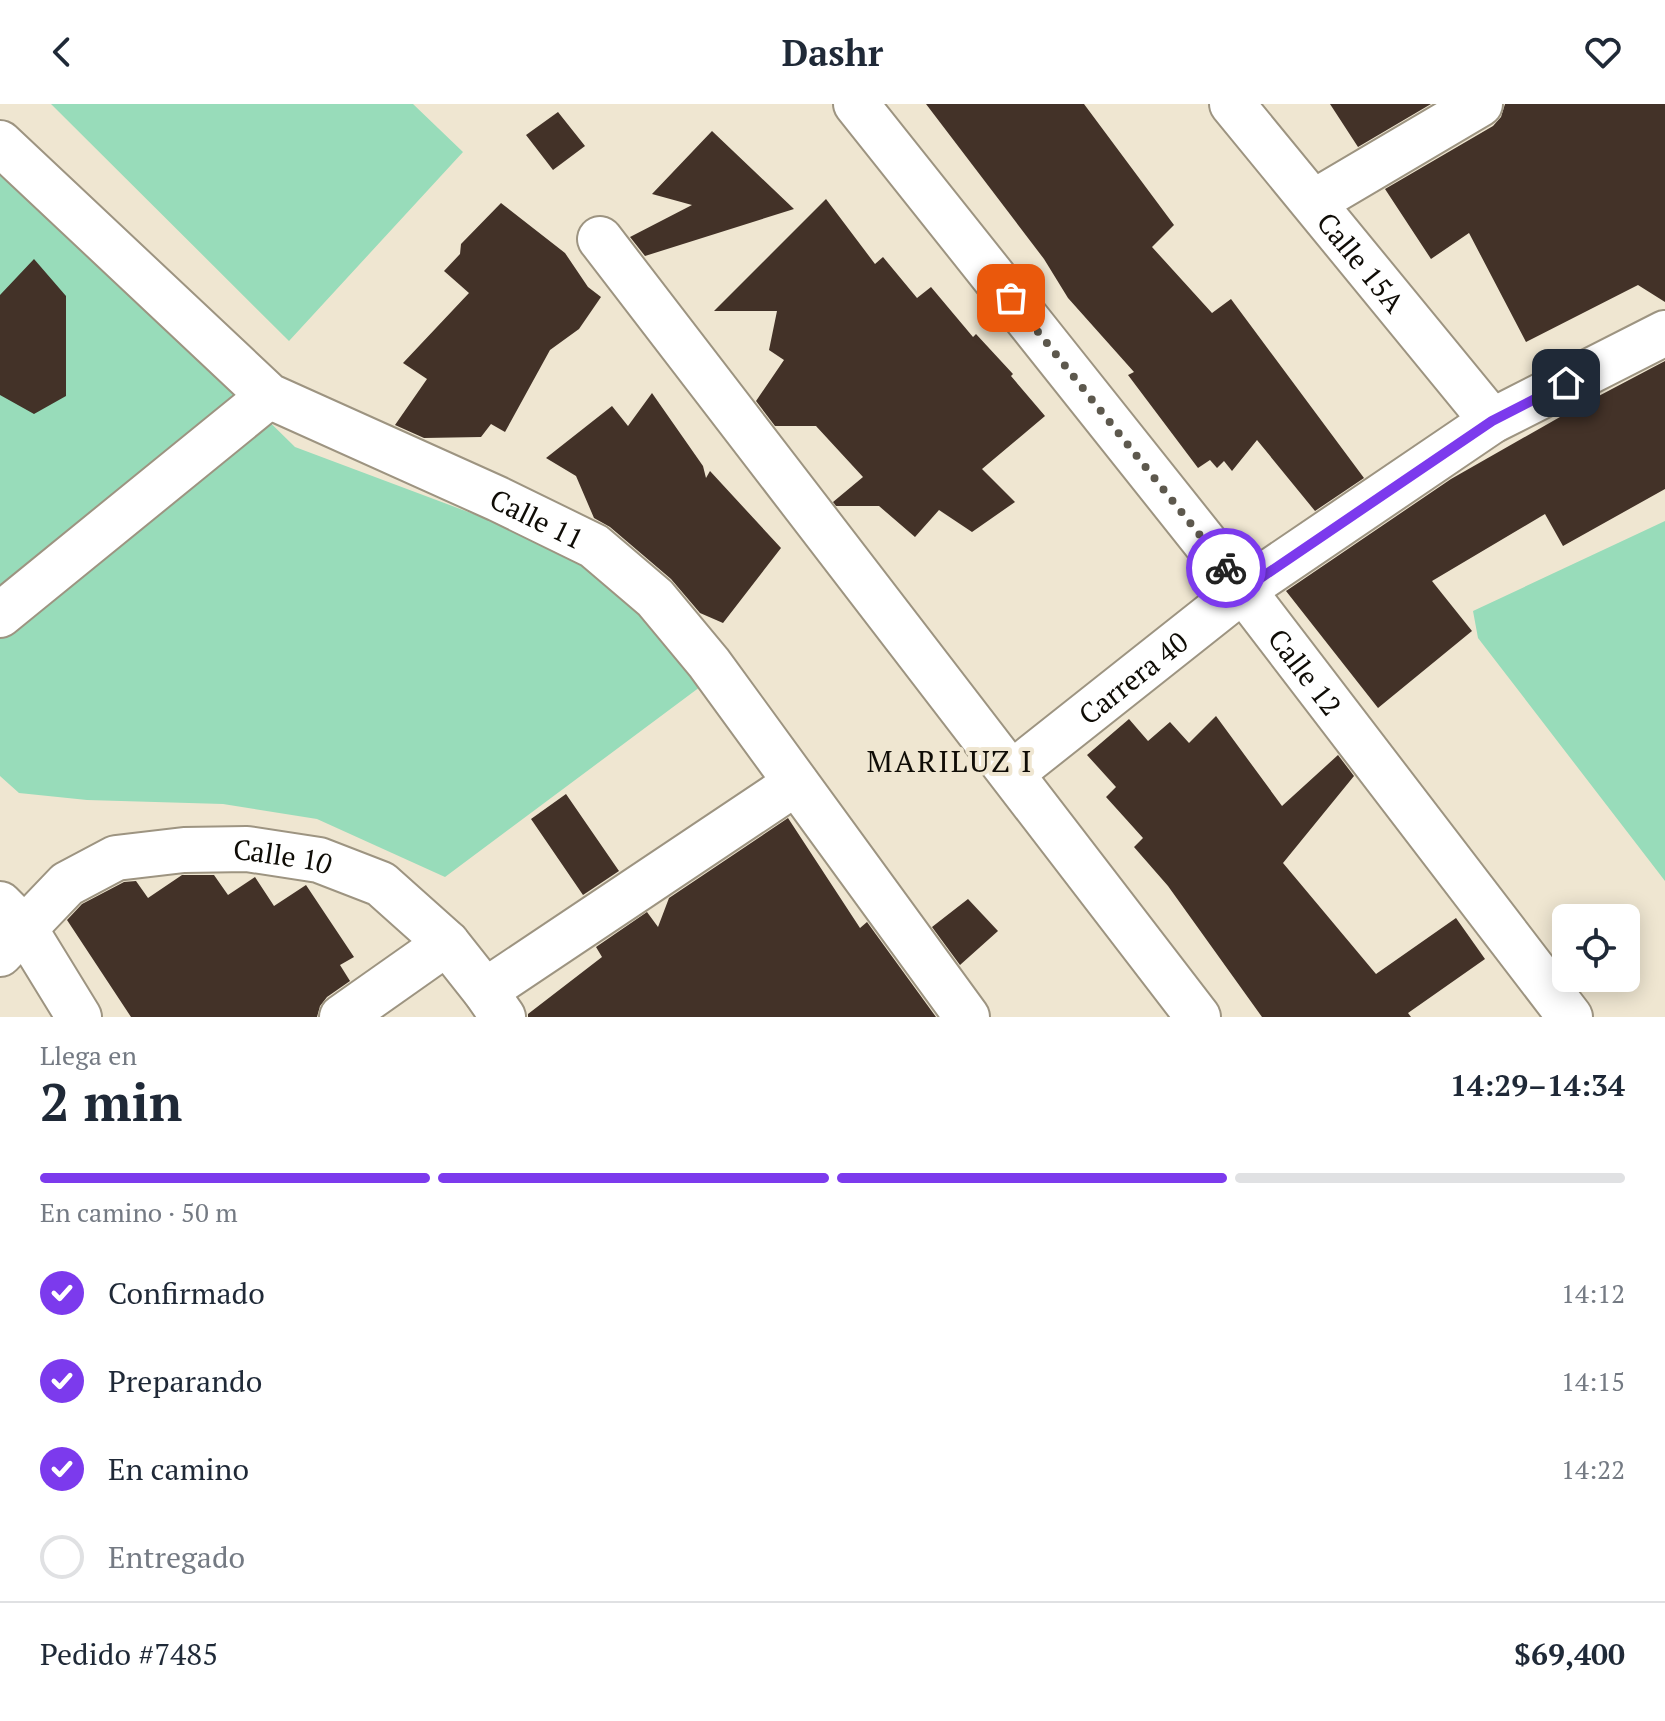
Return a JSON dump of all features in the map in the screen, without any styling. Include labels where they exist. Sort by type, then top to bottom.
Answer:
[{"type":"street","name":"Calle 12","points":[[856,104],[1243,590],[1570,1017]]},
{"type":"street","name":"Calle 15A","points":[[1232,104],[1492,421]]},
{"type":"street","points":[[1314,202],[1480,104]]},
{"type":"street","name":"Calle 11","points":[[0,143],[269,396],[498,499],[594,546],[655,598],[709,663],[967,1017]]},
{"type":"street","points":[[600,239],[1198,1017]]},
{"type":"street","name":"Carrera 40","points":[[1012,773],[1243,590],[1492,421],[1665,333]]},
{"type":"street","points":[[0,615],[269,396]]},
{"type":"street","points":[[494,1004],[796,783]]},
{"type":"street","name":"Calle 10","points":[[8,929],[67,884],[116,858],[184,850],[247,849],[319,860],[381,884],[447,943],[494,1004]]},
{"type":"street","points":[[8,929],[79,1017]]},
{"type":"street","points":[[342,1017],[447,943]]},
{"type":"green space","points":[[51,104],[413,104],[463,152],[289,341]]},
{"type":"green space","points":[[8,165],[295,447],[562,550],[663,625],[708,681],[445,877],[317,819],[223,804],[87,800],[19,793],[0,776],[0,173]]},
{"type":"green space","points":[[1665,521],[1665,881],[1478,638],[1473,611]]},
{"type":"building","points":[[926,104],[1084,104],[1174,225],[1152,247],[1212,313],[1231,299],[1364,478],[1315,511],[1257,440],[1232,471],[1224,461],[1217,468],[1210,460],[1198,468],[1128,375],[1134,372],[1068,298],[1044,259]]},
{"type":"building","points":[[1330,104],[1431,104],[1358,147]]},
{"type":"building","points":[[1505,104],[1665,104],[1665,302],[1638,285],[1526,342],[1469,233],[1431,259],[1385,189],[1493,126],[1501,117]]},
{"type":"building","points":[[558,112],[585,146],[553,170],[526,135]]},
{"type":"building","points":[[712,131],[794,209],[645,256],[630,237],[692,205],[652,194]]},
{"type":"building","points":[[826,199],[875,264],[883,257],[917,298],[931,287],[973,337],[976,334],[1013,374],[1011,376],[1045,416],[982,469],[1015,502],[972,532],[939,510],[915,537],[879,506],[836,506],[833,502],[863,477],[816,426],[775,426],[756,401],[784,360],[769,350],[777,311],[714,311]]},
{"type":"building","points":[[501,203],[565,253],[588,287],[601,297],[579,329],[550,350],[505,432],[491,424],[481,437],[424,438],[395,425],[427,379],[403,363],[469,293],[444,271],[460,254],[461,244]]},
{"type":"building","points":[[34,259],[66,296],[66,396],[34,414],[0,395],[0,295]]},
{"type":"building","points":[[1665,361],[1665,489],[1563,546],[1545,514],[1432,581],[1472,631],[1378,708],[1286,591],[1451,479]]},
{"type":"building","points":[[652,393],[703,466],[706,478],[710,471],[781,548],[723,623],[700,613],[671,579],[610,527],[594,518],[576,476],[546,458],[612,406],[628,426]]},
{"type":"building","points":[[1216,716],[1282,806],[1338,755],[1354,776],[1283,863],[1376,974],[1456,918],[1485,959],[1408,1013],[1411,1017],[1262,1017],[1168,886],[1134,847],[1143,838],[1106,797],[1116,787],[1087,755],[1129,719],[1148,741],[1170,722],[1189,743]]},
{"type":"building","points":[[566,794],[619,871],[583,895],[531,819]]},
{"type":"building","points":[[788,818],[860,928],[867,922],[936,1017],[528,1017],[602,957],[596,947],[647,912],[658,927],[669,898]]},
{"type":"building","points":[[182,875],[214,875],[228,895],[255,877],[274,906],[306,885],[354,957],[340,965],[350,981],[327,997],[317,1017],[131,1017],[67,920],[82,904],[124,882],[136,881],[148,898]]},
{"type":"building","points":[[968,899],[998,931],[960,965],[932,927]]},
{"type":"way so far","points":[[1011,298],[1226,568]]},
{"type":"district","name":"MARILUZ I","points":[[950,761]]},
{"type":"route","points":[[1226,568],[1243,590],[1492,421],[1566,383]]}]
